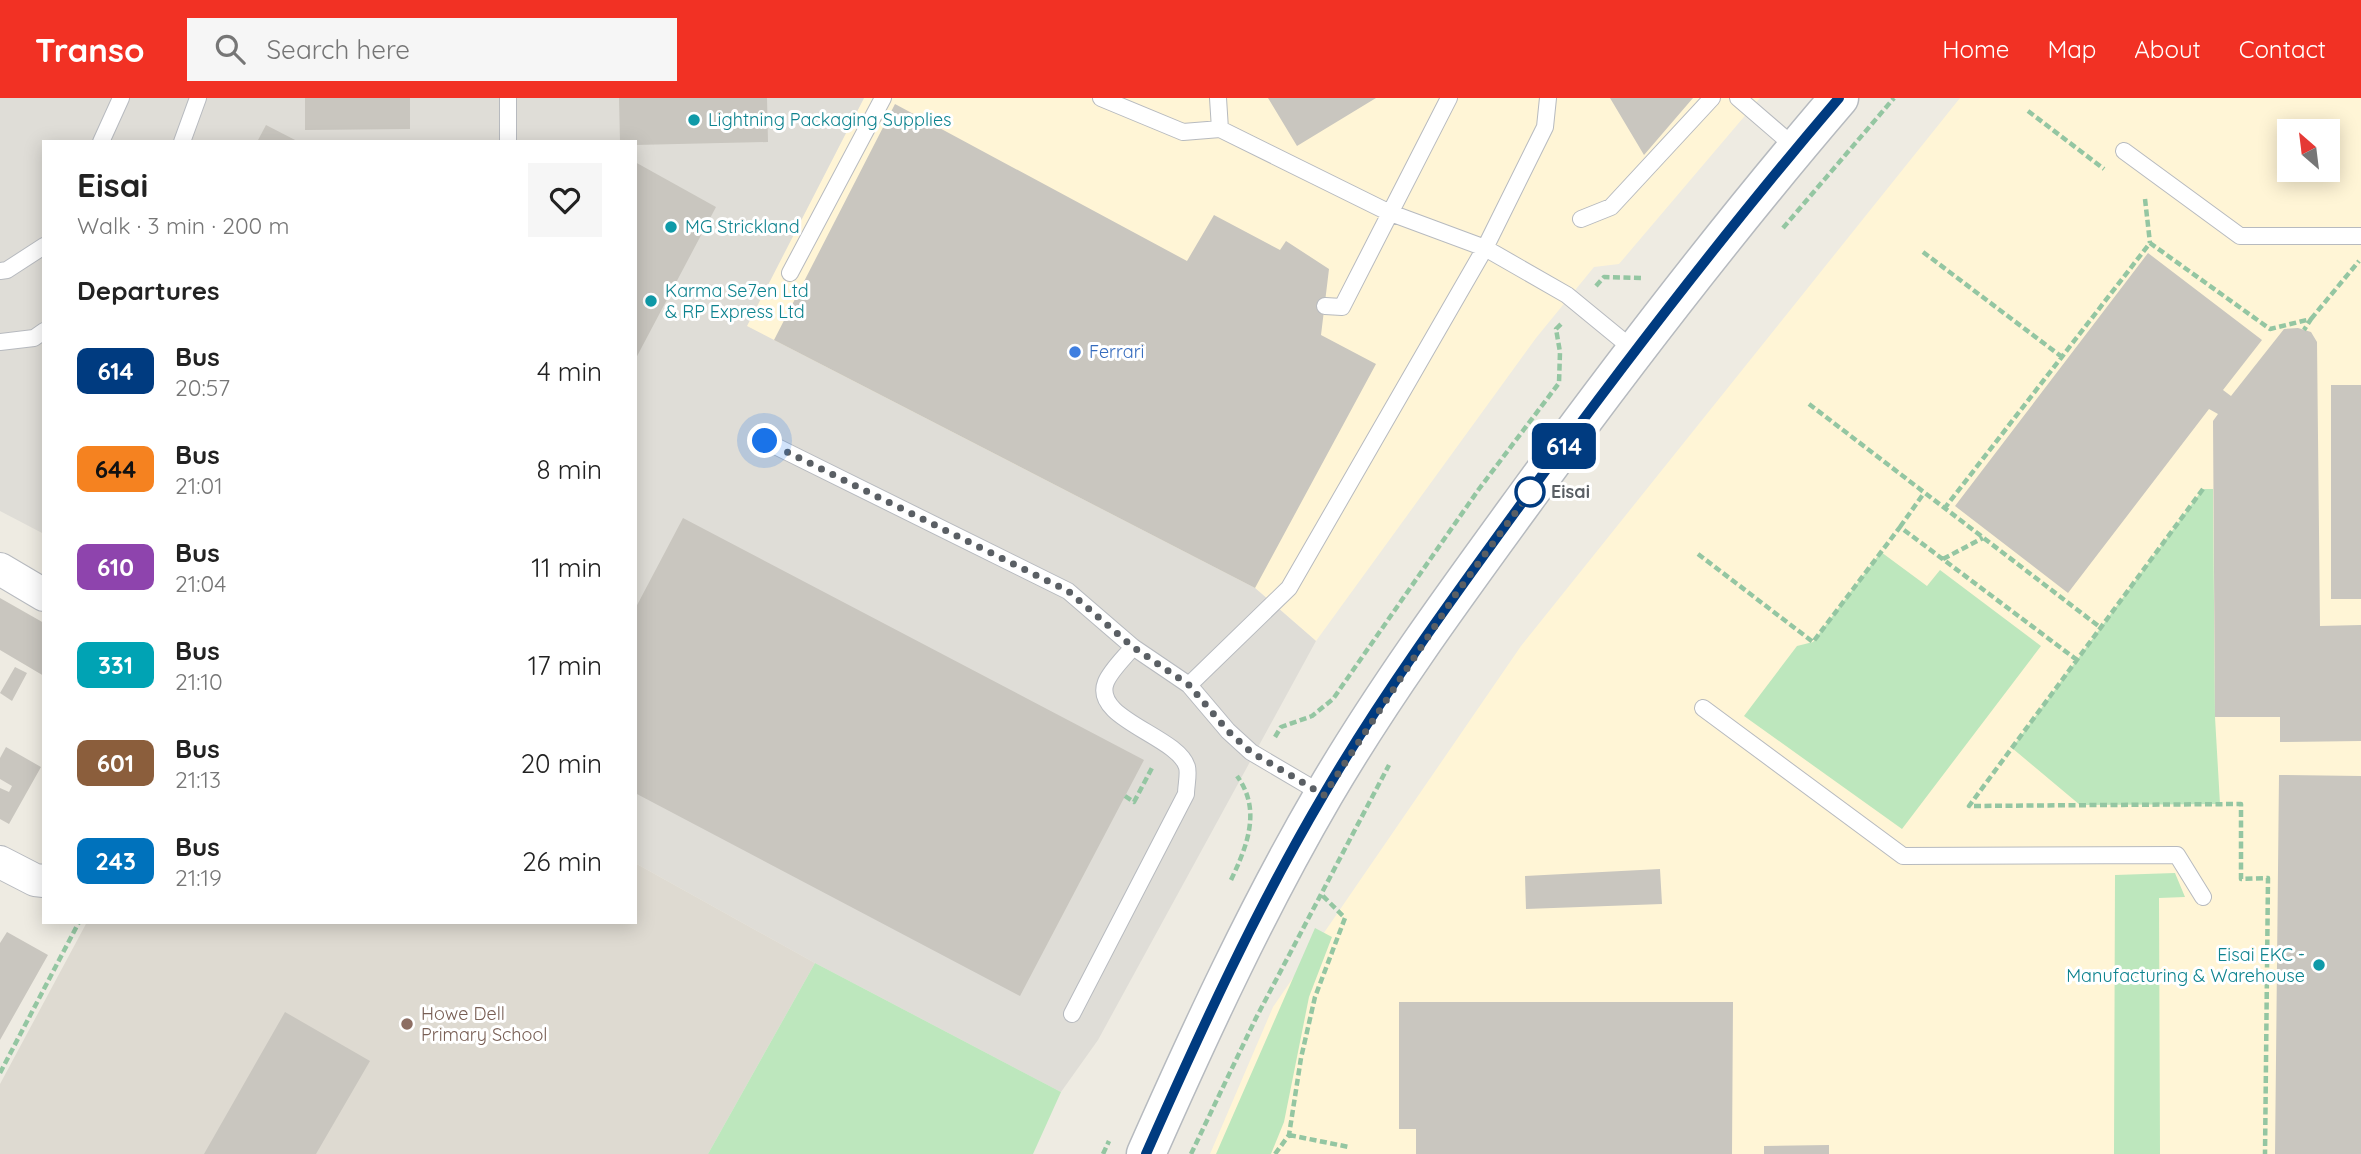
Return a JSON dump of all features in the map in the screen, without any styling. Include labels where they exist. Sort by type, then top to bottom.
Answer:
[{"type":"street","points":[[1146,1154],[1255,922],[1324,795],[1456,594],[1634,350],[1839,98]]},
{"type":"street","points":[[0,569],[42,593]]},
{"type":"street","points":[[0,862],[35,880],[42,881]]},
{"type":"lane","points":[[102,140],[121,98]]},
{"type":"lane","points":[[183,140],[198,98]]},
{"type":"lane","points":[[508,98],[508,140]]},
{"type":"lane","points":[[790,273],[883,98]]},
{"type":"lane","points":[[1101,98],[1183,132],[1220,129],[1388,212],[1485,248],[1566,295],[1634,350]]},
{"type":"lane","points":[[1218,98],[1220,129]]},
{"type":"lane","points":[[1325,306],[1342,307],[1388,212],[1449,98]]},
{"type":"lane","points":[[1189,685],[1289,588],[1485,248],[1545,127],[1548,98]]},
{"type":"lane","points":[[1581,219],[1611,207],[1712,98]]},
{"type":"lane","points":[[1738,98],[1796,148]]},
{"type":"lane","points":[[2124,151],[2240,236],[2361,236]]},
{"type":"lane","points":[[0,271],[7,270],[42,247]]},
{"type":"lane","points":[[0,342],[34,338],[42,332]]},
{"type":"lane","points":[[765,441],[1068,591],[1133,647],[1189,685],[1228,731],[1251,752],[1324,795]]},
{"type":"lane","points":[[1072,1014],[1186,794],[1188,769],[1181,755],[1117,714],[1105,695],[1106,682],[1133,647]]},
{"type":"lane","points":[[1703,708],[1903,856],[2177,855],[2203,897]]},
{"type":"path","points":[[1781,230],[1894,98]]},
{"type":"path","points":[[2028,111],[2108,172]]},
{"type":"path","points":[[1944,509],[2150,243],[2145,200],[2136,193]]},
{"type":"path","points":[[2150,243],[2270,329],[2311,319]]},
{"type":"path","points":[[1923,252],[2062,357]]},
{"type":"path","points":[[2304,330],[2361,258]]},
{"type":"path","points":[[1604,277],[1644,278],[1652,268]]},
{"type":"path","points":[[1281,727],[1312,716],[1334,699],[1479,489],[1559,383],[1560,352],[1556,329]]},
{"type":"path","points":[[1809,404],[2101,628]]},
{"type":"path","points":[[2203,489],[1969,806],[2241,804],[2241,879],[2268,878],[2265,1154]]},
{"type":"path","points":[[1699,554],[1813,642],[1924,493]]},
{"type":"path","points":[[1900,527],[2077,660]]},
{"type":"path","points":[[1943,559],[1983,538]]},
{"type":"path","points":[[1191,1154],[1394,755]]},
{"type":"path","points":[[1275,1154],[1289,1135],[1301,1058],[1315,997],[1345,918],[1321,894]]},
{"type":"path","points":[[0,1073],[78,924]]},
{"type":"path","points":[[1289,1135],[1349,1147]]},
{"type":"shaded area","points":[[0,98],[864,98],[747,326],[1255,588],[1316,641],[1098,1040],[1061,1092],[815,963],[637,864],[637,140],[42,140],[42,533],[0,511]]},
{"type":"shaded area","points":[[864,98],[1760,98],[1619,264],[1594,267],[1536,338],[1316,641],[1255,588],[746,326]]},
{"type":"shaded area","points":[[1960,98],[2361,98],[2361,1154],[1210,1154],[1273,1007],[1521,646]]},
{"type":"shaded area","name":"Howe Dell Primary School","points":[[637,864],[815,963],[708,1154],[0,1154],[0,1084],[86,924],[637,924]]},
{"type":"green space","points":[[2203,489],[2213,489],[2215,717],[2220,804],[2080,805],[2012,748]]},
{"type":"green space","points":[[1881,552],[1927,586],[1940,570],[2041,646],[1902,829],[1744,716],[1797,646],[1813,642]]},
{"type":"green space","points":[[2175,873],[2185,897],[2159,898],[2160,1154],[2114,1154],[2115,875]]},
{"type":"green space","points":[[1315,928],[1332,937],[1309,997],[1284,1122],[1271,1154],[1216,1154]]},
{"type":"green space","points":[[815,963],[1061,1092],[1033,1154],[708,1154]]},
{"type":"building","points":[[305,98],[410,98],[410,129],[305,130]]},
{"type":"building","name":"Lightning Packaging Supplies","points":[[619,98],[767,98],[768,142],[637,145],[637,140],[620,140]]},
{"type":"building","points":[[1268,98],[1376,98],[1297,146]]},
{"type":"building","points":[[1610,98],[1693,98],[1644,155]]},
{"type":"building","name":"Ferrari","points":[[895,104],[1187,261],[1214,215],[1280,250],[1286,241],[1329,269],[1321,335],[1376,364],[1255,588],[774,340]]},
{"type":"building","points":[[266,125],[295,140],[258,140]]},
{"type":"building","name":"MG Strickland","points":[[637,163],[716,207],[637,356]]},
{"type":"building","points":[[2148,253],[2262,340],[2223,390],[2231,396],[2284,329],[2298,328],[2311,332],[2317,342],[2320,626],[2361,625],[2361,741],[2280,742],[2280,717],[2215,717],[2213,421],[2218,414],[2209,409],[2068,593],[1955,506]]},
{"type":"building","points":[[2331,385],[2361,385],[2361,599],[2331,599]]},
{"type":"building","points":[[683,518],[1144,760],[1020,996],[637,794],[637,605]]},
{"type":"building","points":[[0,598],[42,622],[42,675],[0,650]]},
{"type":"building","points":[[15,667],[27,673],[12,701],[0,693]]},
{"type":"building","points":[[6,747],[41,767],[9,824],[0,819],[0,788],[9,792],[12,786],[0,779],[0,758]]},
{"type":"building","name":"Eisai EKC - Manufacturing & Warehouse","points":[[2279,775],[2361,776],[2361,1154],[2275,1154]]},
{"type":"building","points":[[1660,869],[1662,904],[1526,909],[1525,876]]},
{"type":"building","points":[[7,932],[48,955],[0,1040],[0,943]]},
{"type":"building","points":[[1399,1002],[1733,1002],[1732,1154],[1416,1154],[1416,1129],[1399,1129]]},
{"type":"building","points":[[285,1012],[370,1061],[316,1154],[204,1154]]},
{"type":"building","points":[[1829,1145],[1829,1154],[1764,1154],[1764,1146]]},
{"type":"bus line","name":"614","points":[[1146,1154],[1255,922],[1324,795],[1358,739],[1456,594],[1634,350],[1839,98]]},
{"type":"place","name":"Lightning Packaging Supplies","points":[[694,120]]},
{"type":"place","name":"MG Strickland","points":[[671,227]]},
{"type":"place","name":"Karma Se7en Ltd & RP Express Ltd","points":[[651,301]]},
{"type":"place","name":"Ferrari","points":[[1075,352]]},
{"type":"place","name":"Eisai","points":[[1530,492]]},
{"type":"place","name":"Eisai EKC - Manufacturing & Warehouse","points":[[2319,965]]},
{"type":"place","name":"Howe Dell Primary School","points":[[407,1024]]},
{"type":"route","points":[[765,441],[1068,591],[1133,647],[1189,685],[1228,731],[1251,752],[1324,795],[1358,739],[1456,594],[1537,483],[1530,492]]}]
